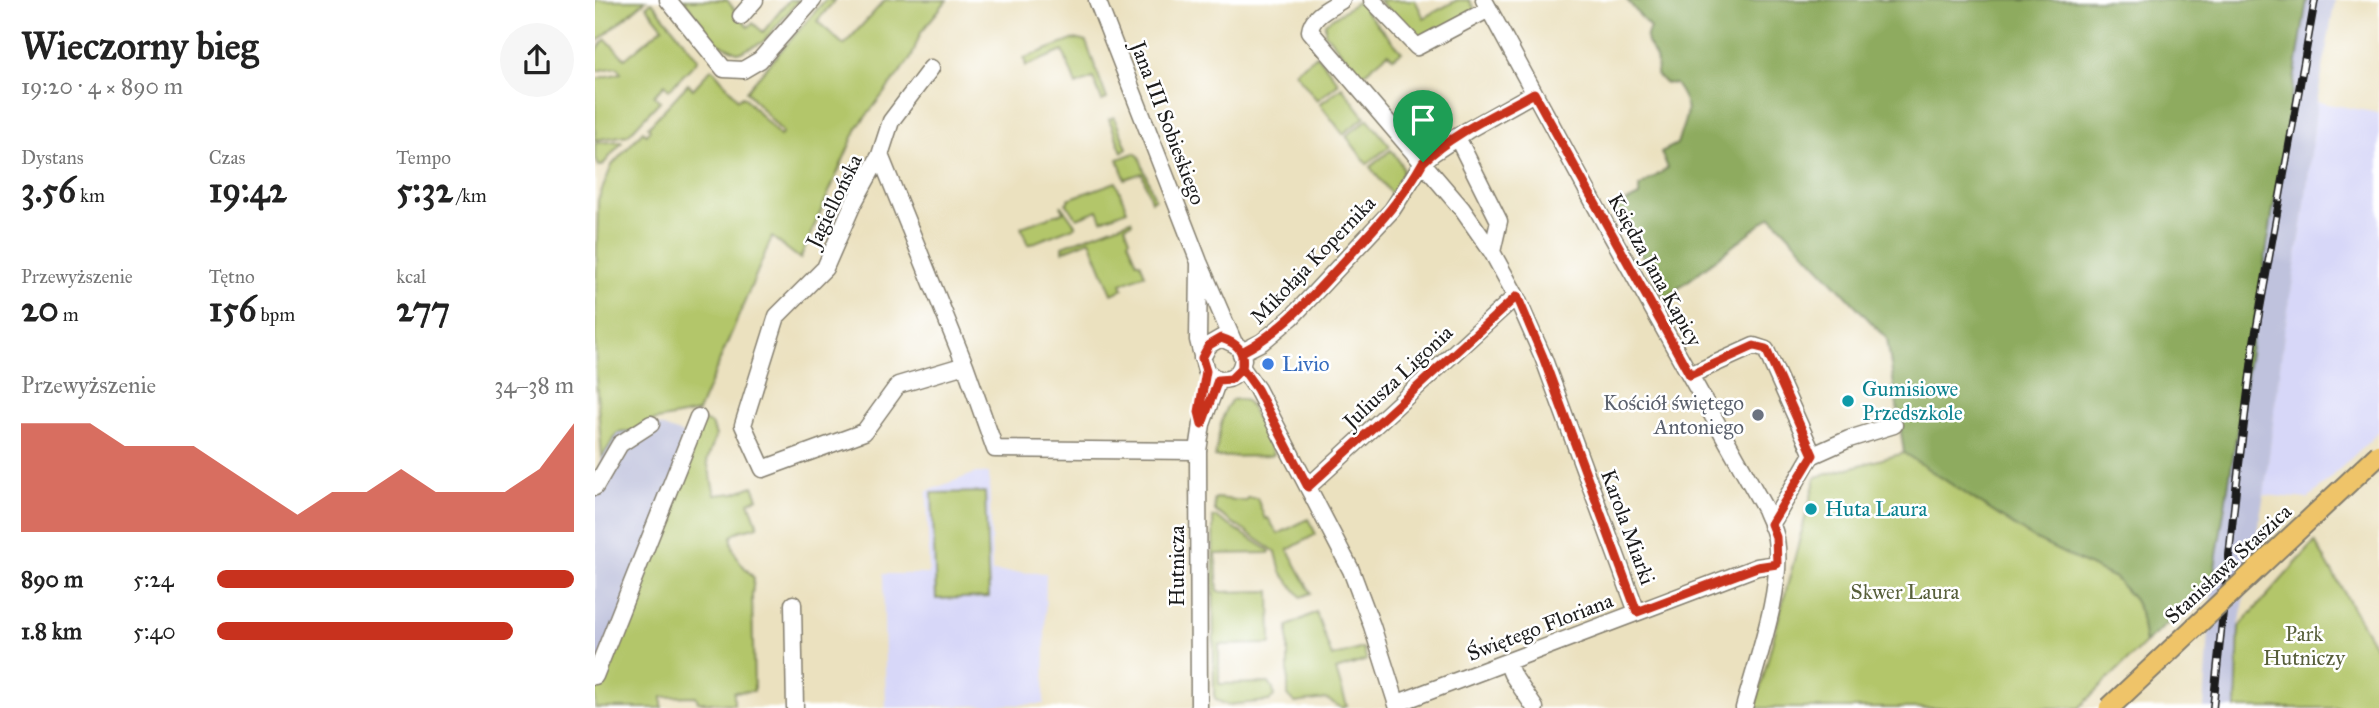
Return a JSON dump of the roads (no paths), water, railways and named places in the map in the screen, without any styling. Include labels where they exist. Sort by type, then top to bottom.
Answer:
[{"type":"main road","name":"Stanisława Staszica","points":[[2109,708],[2379,454]]},
{"type":"street","points":[[668,0],[724,69],[743,70],[760,60],[813,0]]},
{"type":"street","points":[[741,16],[755,0]]},
{"type":"street","name":"Jana III Sobieskiego","points":[[1097,0],[1199,262],[1257,389],[1351,570],[1398,706]]},
{"type":"street","points":[[1342,0],[1315,18],[1311,22],[1310,31],[1423,162],[1457,137],[1534,93]]},
{"type":"street","points":[[1372,0],[1417,47],[1486,5]]},
{"type":"street","name":"Księdza Jana Kapicy","points":[[1486,5],[1765,509],[1776,537],[1777,564],[1771,608],[1744,708]]},
{"type":"street","points":[[880,155],[891,121],[931,68]]},
{"type":"street","points":[[1457,137],[1499,221],[1492,252]]},
{"type":"street","name":"Jagiellońska","points":[[880,155],[853,204],[825,268],[778,316],[743,425],[763,469],[864,432],[898,385],[965,365]]},
{"type":"street","name":"Jagiellońska","points":[[880,155],[965,365],[995,449],[1198,451]]},
{"type":"street","name":"Karola Miarki","points":[[1423,162],[1462,209],[1492,252],[1517,296],[1543,357],[1637,612]]},
{"type":"street","name":"Mikołaja Kopernika","points":[[1240,354],[1262,342],[1292,317],[1392,210],[1423,162]]},
{"type":"street","name":"Jana III Sobieskiego","points":[[1199,262],[1198,340],[1209,370]]},
{"type":"street","name":"Juliusza Ligonia","points":[[1308,487],[1517,296]]},
{"type":"street","points":[[1221,338],[1240,354],[1231,379],[1209,370],[1209,345],[1215,341],[1221,338]]},
{"type":"street","points":[[1690,375],[1754,346],[1766,349],[1813,455]]},
{"type":"street","name":"Hutnicza","points":[[1199,708],[1198,451],[1202,424],[1199,412],[1209,370]]},
{"type":"street","points":[[595,676],[698,417]]},
{"type":"street","points":[[595,487],[620,444],[651,424]]},
{"type":"street","points":[[1771,524],[1813,455],[1849,439],[1894,425]]},
{"type":"street","name":"Świętego Floriana","points":[[1398,706],[1757,567],[1777,564]]},
{"type":"street","points":[[793,604],[795,708]]},
{"type":"street","points":[[1507,662],[1535,708]]},
{"type":"railway","points":[[2213,708],[2254,342],[2315,0]]},
{"type":"place","name":"Livio","points":[[1268,364]]},
{"type":"place","name":"Gumisiowe Przedszkole","points":[[1848,401]]},
{"type":"place","name":"Kościół świętego Antoniego","points":[[1758,415]]},
{"type":"place","name":"Huta Laura","points":[[1811,509]]},
{"type":"park label","name":"Skwer Laura","points":[[1905,592]]},
{"type":"park label","name":"Park Hutniczy","points":[[2304,646]]}]
